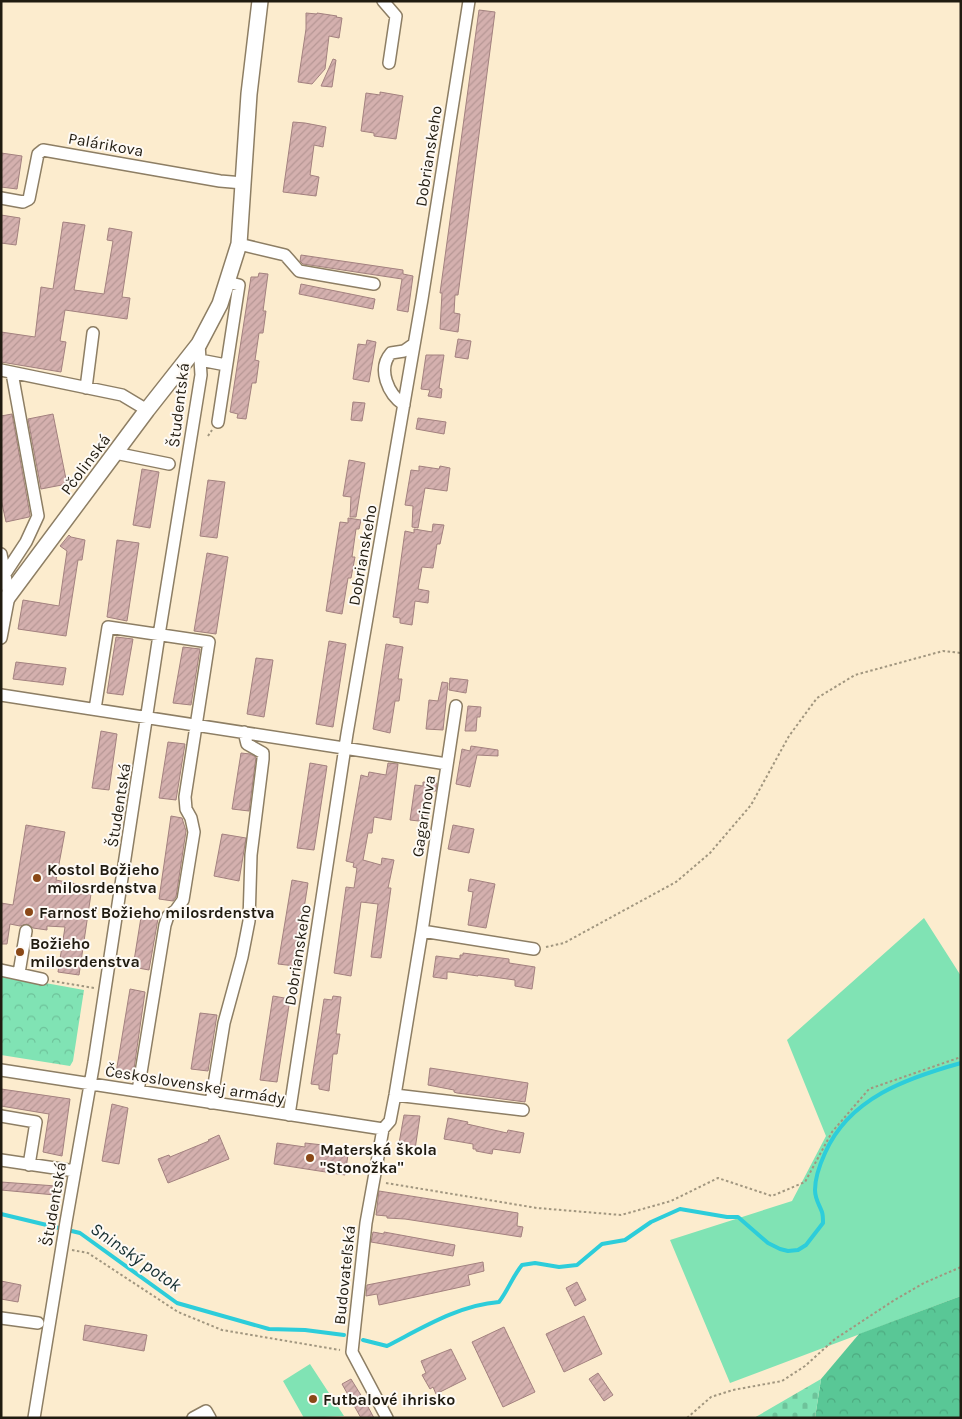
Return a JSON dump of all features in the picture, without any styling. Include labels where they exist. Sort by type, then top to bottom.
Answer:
[{"type":"main road","name":"Pčolinská","points":[[5,601],[147,410],[199,344],[220,304],[239,244],[249,94],[260,1]]},
{"type":"street","points":[[383,1],[396,16],[390,63]]},
{"type":"street","name":"Dobrianskeho","points":[[289,1115],[345,748],[404,405],[469,1]]},
{"type":"street","name":"Palárikova","points":[[1,198],[24,202],[29,199],[35,162],[38,154],[43,150],[220,181],[243,183]]},
{"type":"street","points":[[239,244],[285,255],[299,271],[374,284]]},
{"type":"street","points":[[218,422],[238,285],[227,282]]},
{"type":"street","points":[[86,388],[93,333]]},
{"type":"street","name":"Študentská","points":[[34,1418],[62,1245],[91,1084],[159,635],[201,375],[199,344]]},
{"type":"street","points":[[404,405],[395,399],[385,379],[385,360],[391,353],[404,351],[414,344]]},
{"type":"street","points":[[200,360],[226,365]]},
{"type":"street","points":[[5,574],[26,542],[38,516],[7,371],[122,395],[147,410]]},
{"type":"street","points":[[115,453],[169,464]]},
{"type":"street","points":[[1,554],[5,574],[5,601],[1,638]]},
{"type":"street","points":[[95,709],[108,627],[209,642],[185,797],[186,809],[191,818],[194,832],[183,900],[176,910],[168,916],[164,926],[138,1091]]},
{"type":"street","points":[[1,695],[447,764]]},
{"type":"street","name":"Gagarinova","points":[[383,1129],[390,1121],[395,1095],[456,706]]},
{"type":"street","points":[[211,1103],[224,1023],[242,957],[249,921],[251,855],[263,753],[247,744],[244,732]]},
{"type":"street","points":[[422,931],[534,949]]},
{"type":"street","points":[[19,973],[26,932]]},
{"type":"street","points":[[1,970],[42,979]]},
{"type":"street","name":"Československej armády","points":[[1,1070],[383,1129]]},
{"type":"street","points":[[395,1095],[523,1110]]},
{"type":"street","points":[[1,1116],[36,1122],[30,1165]]},
{"type":"street","name":"Budovateľská","points":[[352,1352],[366,1224],[383,1129]]},
{"type":"street","points":[[1,1160],[75,1171]]},
{"type":"street","points":[[1,1318],[38,1323]]},
{"type":"street","points":[[352,1352],[388,1418]]},
{"type":"street","points":[[194,1418],[206,1411],[210,1418]]},
{"type":"path","points":[[534,949],[564,943],[676,882],[710,854],[751,805],[789,736],[817,698],[855,675],[943,651],[961,653]]},
{"type":"path","points":[[42,979],[99,988]]},
{"type":"path","points":[[374,1181],[537,1208],[621,1215],[671,1201],[718,1178],[772,1196],[805,1182],[832,1132],[869,1089],[961,1057]]},
{"type":"path","points":[[62,1245],[88,1254],[178,1312],[222,1330],[352,1352]]},
{"type":"path","points":[[686,1418],[711,1397],[732,1390],[782,1382],[805,1366],[834,1339],[924,1283],[961,1266]]},
{"type":"green space","points":[[924,918],[961,976],[961,1296],[730,1383],[670,1240],[792,1201],[826,1136],[787,1040]]},
{"type":"green space","points":[[1,975],[84,990],[73,1061],[70,1066],[1,1055]]},
{"type":"green space","points":[[961,1296],[961,1418],[815,1418],[821,1379],[859,1334]]},
{"type":"green space","name":"Futbalové ihrisko","points":[[310,1364],[344,1416],[304,1418],[283,1381]]},
{"type":"green space","points":[[821,1379],[815,1418],[754,1418]]},
{"type":"building","points":[[479,10],[495,12],[458,295],[455,295],[454,313],[460,314],[458,332],[440,329],[442,293],[440,293]]},
{"type":"building","points":[[306,13],[317,13],[342,18],[339,38],[329,36],[325,69],[312,84],[298,82],[306,29]]},
{"type":"building","points":[[333,59],[336,60],[332,87],[321,86]]},
{"type":"building","points":[[380,92],[403,96],[396,139],[374,136],[374,133],[361,131],[366,93],[380,95]]},
{"type":"building","points":[[293,122],[326,127],[323,147],[314,145],[310,175],[319,177],[316,196],[283,192]]},
{"type":"building","points":[[1,153],[22,156],[17,189],[1,187]]},
{"type":"building","points":[[1,215],[20,218],[16,245],[1,243]]},
{"type":"building","points":[[63,222],[85,225],[74,290],[104,294],[113,241],[107,240],[109,228],[132,232],[122,297],[130,298],[127,319],[65,310],[60,341],[66,342],[61,372],[1,362],[1,332],[35,337],[41,287],[53,289]]},
{"type":"building","points":[[301,255],[403,270],[403,274],[413,276],[408,312],[397,310],[402,279],[303,264],[300,261]]},
{"type":"building","points":[[259,273],[268,274],[263,311],[266,311],[263,333],[259,333],[255,360],[259,361],[256,383],[252,383],[246,419],[237,418],[238,414],[230,412],[251,277],[258,277]]},
{"type":"building","points":[[301,284],[375,299],[373,309],[299,294]]},
{"type":"building","points":[[458,339],[471,341],[468,359],[455,357]]},
{"type":"building","points":[[367,340],[376,342],[369,382],[353,379],[358,344],[366,345]]},
{"type":"building","points":[[426,355],[444,355],[439,388],[442,389],[441,398],[428,396],[430,390],[421,389]]},
{"type":"building","points":[[353,402],[365,403],[362,421],[351,420]]},
{"type":"building","points":[[12,414],[30,515],[29,517],[6,522],[1,499],[1,416]]},
{"type":"building","points":[[53,414],[67,484],[41,489],[28,419]]},
{"type":"building","points":[[418,418],[446,422],[444,434],[416,429]]},
{"type":"building","points":[[349,460],[365,463],[356,517],[350,517],[351,497],[343,496]]},
{"type":"building","points":[[419,466],[439,469],[440,466],[450,468],[447,491],[425,488],[418,528],[412,527],[413,506],[405,505],[411,470],[419,471]]},
{"type":"building","points":[[142,469],[159,472],[150,528],[133,525]]},
{"type":"building","points":[[208,480],[225,482],[217,538],[200,536]]},
{"type":"building","points":[[348,518],[361,520],[359,529],[356,529],[352,557],[355,557],[351,578],[348,578],[342,614],[326,611],[340,522],[348,523]]},
{"type":"building","points":[[433,524],[444,525],[440,544],[437,544],[433,568],[422,567],[418,589],[429,591],[428,603],[415,601],[412,625],[400,623],[400,618],[393,617],[405,531],[414,533],[414,529],[432,532]]},
{"type":"building","points":[[69,535],[85,540],[82,560],[78,560],[66,636],[18,629],[23,600],[59,606],[67,551],[60,546]]},
{"type":"building","points":[[117,540],[139,543],[127,621],[107,617]]},
{"type":"building","points":[[207,553],[228,557],[216,634],[194,631]]},
{"type":"building","points":[[116,637],[133,639],[123,695],[107,693]]},
{"type":"building","points":[[329,641],[346,644],[333,727],[316,724]]},
{"type":"building","points":[[386,644],[403,647],[398,679],[402,679],[399,701],[395,701],[390,733],[373,729]]},
{"type":"building","points":[[183,647],[200,649],[191,705],[173,703]]},
{"type":"building","points":[[256,658],[273,660],[264,717],[247,714]]},
{"type":"building","points":[[16,662],[66,668],[63,685],[13,679]]},
{"type":"building","points":[[450,678],[468,680],[466,693],[449,690]]},
{"type":"building","points":[[442,682],[448,683],[443,730],[426,729],[429,700],[438,701]]},
{"type":"building","points":[[468,706],[481,707],[480,717],[477,717],[476,731],[465,731]]},
{"type":"building","points":[[101,731],[117,734],[109,790],[92,788]]},
{"type":"building","points":[[168,742],[185,744],[176,800],[159,798]]},
{"type":"building","points":[[471,746],[498,750],[498,756],[477,755],[470,787],[456,784],[462,749],[470,751]]},
{"type":"building","points":[[241,753],[256,757],[249,811],[232,809]]},
{"type":"building","points":[[310,763],[327,766],[314,850],[297,848]]},
{"type":"building","points":[[388,763],[398,764],[391,820],[374,817],[372,833],[368,833],[363,860],[381,865],[382,858],[394,860],[388,888],[391,888],[381,958],[371,957],[378,904],[361,902],[351,976],[334,973],[346,887],[354,888],[357,868],[353,867],[354,863],[346,861],[361,775],[368,777],[369,772],[386,775]]},
{"type":"building","points":[[423,782],[437,783],[436,791],[431,791],[427,822],[410,820],[415,785],[423,786]]},
{"type":"building","points":[[171,816],[182,818],[186,831],[176,897],[173,901],[159,899]]},
{"type":"building","points":[[26,825],[65,832],[56,880],[92,887],[79,975],[58,972],[65,927],[47,926],[47,930],[33,928],[27,924],[20,926],[10,924],[7,944],[1,944],[1,903],[13,905]]},
{"type":"building","points":[[453,825],[474,829],[469,853],[448,849]]},
{"type":"building","points":[[222,834],[246,838],[239,881],[214,876]]},
{"type":"building","points":[[470,879],[495,884],[486,928],[468,925],[473,892],[468,891]]},
{"type":"building","points":[[292,880],[308,883],[295,966],[278,964]]},
{"type":"building","points":[[142,911],[159,913],[149,970],[133,967]]},
{"type":"building","points":[[463,953],[509,959],[509,963],[535,967],[532,989],[515,986],[515,980],[478,975],[447,972],[447,979],[433,977],[436,956],[460,959],[460,955],[463,955]]},
{"type":"building","points":[[130,989],[145,992],[133,1076],[116,1073]]},
{"type":"building","points":[[273,996],[290,999],[277,1082],[260,1080]]},
{"type":"building","points":[[333,996],[341,997],[336,1034],[340,1034],[337,1054],[333,1054],[329,1091],[319,1089],[319,1085],[311,1084],[324,999],[332,1000]]},
{"type":"building","points":[[200,1013],[217,1015],[208,1071],[191,1069]]},
{"type":"building","points":[[430,1068],[528,1083],[525,1102],[457,1093],[454,1090],[428,1085]]},
{"type":"building","points":[[1,1089],[70,1099],[62,1156],[43,1152],[49,1114],[1,1106]]},
{"type":"building","points":[[112,1104],[128,1108],[119,1164],[102,1161]]},
{"type":"building","points":[[404,1115],[420,1116],[414,1156],[405,1155],[406,1151],[398,1149]]},
{"type":"building","points":[[448,1118],[507,1133],[508,1130],[524,1133],[520,1153],[493,1149],[492,1154],[476,1151],[476,1149],[473,1149],[473,1144],[444,1139]]},
{"type":"building","points":[[219,1135],[229,1159],[168,1183],[158,1159],[169,1155],[170,1157]]},
{"type":"building","points":[[277,1143],[305,1147],[305,1143],[323,1145],[322,1151],[348,1155],[345,1175],[274,1164]]},
{"type":"building","points":[[1,1182],[56,1186],[55,1195],[1,1190]]},
{"type":"building","points":[[379,1191],[518,1213],[517,1226],[523,1227],[521,1237],[376,1215]]},
{"type":"building","points":[[373,1232],[384,1234],[384,1232],[455,1245],[453,1256],[371,1242]]},
{"type":"building","points":[[483,1262],[484,1271],[468,1275],[470,1285],[379,1305],[377,1294],[366,1296],[367,1285]]},
{"type":"building","points":[[1,1281],[21,1285],[18,1302],[1,1299]]},
{"type":"building","points":[[577,1282],[586,1300],[575,1306],[566,1288]]},
{"type":"building","points":[[584,1316],[602,1354],[564,1372],[546,1334]]},
{"type":"building","points":[[85,1325],[147,1335],[144,1351],[83,1340]]},
{"type":"building","points":[[504,1327],[535,1392],[503,1407],[472,1342]]},
{"type":"building","points":[[451,1349],[466,1379],[436,1394],[433,1387],[430,1389],[422,1375],[426,1373],[421,1361]]},
{"type":"building","points":[[598,1373],[613,1395],[604,1401],[589,1379]]},
{"type":"building","points":[[351,1379],[374,1418],[361,1418],[342,1384]]},
{"type":"waterway","name":"Sninský potok","points":[[363,1340],[387,1346],[455,1312],[499,1302],[522,1265],[535,1263],[559,1267],[577,1265],[602,1244],[625,1240],[651,1222],[680,1209],[727,1217],[738,1217],[768,1243],[788,1251],[798,1250],[806,1245],[823,1223],[822,1213],[815,1193],[817,1176],[825,1153],[836,1134],[849,1118],[864,1104],[882,1093],[920,1076],[961,1063]]},
{"type":"waterway","name":"Sninský potok","points":[[1,1214],[80,1233],[177,1303],[269,1329],[305,1330],[344,1335]]},
{"type":"place","name":"Kostol Božieho milosrdenstva","points":[[37,878]]},
{"type":"place","name":"Farnosť Božieho milosrdenstva","points":[[29,912]]},
{"type":"place","name":"Božieho milosrdenstva","points":[[20,952]]},
{"type":"place","name":"Materská škola \"Stonožka\"","points":[[310,1158]]},
{"type":"place","name":"Futbalové ihrisko","points":[[313,1399]]}]
